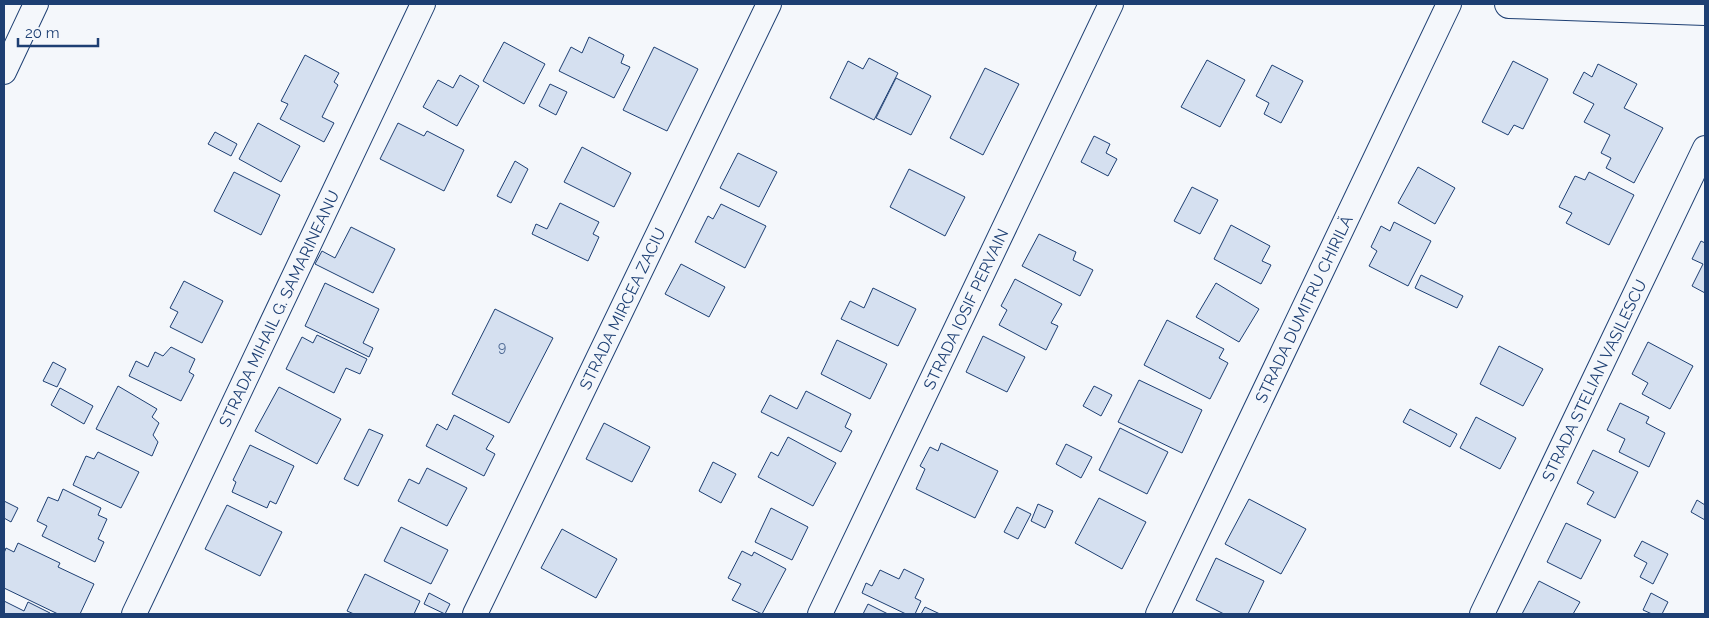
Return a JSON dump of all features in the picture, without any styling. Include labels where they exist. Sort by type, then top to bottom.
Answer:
[{"type":"street","points":[[4,72],[36,4]]},
{"type":"street","name":"STRADA MIHAIL G. SAMARINEANU","points":[[134,614],[422,4]]},
{"type":"street","name":"STRADA MIRCEA ZACIU","points":[[475,614],[769,4]]},
{"type":"street","name":"STRADA IOSIF PERVAIN","points":[[820,614],[1111,4]]},
{"type":"street","name":"STRADA DUMITRU CHIRILĂ","points":[[1158,614],[1449,4]]},
{"type":"street","points":[[1509,4],[1705,11]]},
{"type":"street","name":"STRADA STELIAN VASILESCU","points":[[1482,614],[1705,148]]},
{"type":"building","points":[[589,37],[624,55],[621,63],[630,67],[614,98],[559,71],[571,47],[582,53]]},
{"type":"building","points":[[504,42],[545,64],[524,104],[483,81]]},
{"type":"building","points":[[654,47],[698,69],[667,131],[623,110]]},
{"type":"building","points":[[305,55],[339,73],[334,82],[338,85],[322,117],[334,123],[324,142],[280,119],[288,104],[281,101]]},
{"type":"building","points":[[869,58],[898,73],[874,120],[830,98],[848,61],[863,69]]},
{"type":"building","points":[[1207,60],[1245,80],[1220,127],[1181,107]]},
{"type":"building","points":[[1513,61],[1548,79],[1523,129],[1514,125],[1508,135],[1482,122]]},
{"type":"building","points":[[1598,64],[1637,84],[1624,108],[1663,128],[1634,183],[1606,168],[1611,158],[1601,153],[1610,135],[1584,122],[1594,104],[1573,93],[1584,72],[1592,77]]},
{"type":"building","points":[[1272,65],[1303,81],[1281,123],[1264,114],[1269,103],[1256,96]]},
{"type":"building","points":[[985,68],[1019,84],[983,155],[950,138]]},
{"type":"building","points":[[460,75],[479,86],[457,126],[423,107],[438,80],[453,88]]},
{"type":"building","points":[[896,78],[931,96],[911,135],[876,118]]},
{"type":"building","points":[[550,84],[567,92],[556,115],[539,106]]},
{"type":"building","points":[[258,123],[300,146],[281,182],[239,159]]},
{"type":"building","points":[[398,123],[424,136],[427,131],[464,150],[444,191],[380,159]]},
{"type":"building","points":[[215,132],[237,144],[231,156],[208,144]]},
{"type":"building","points":[[1094,136],[1110,144],[1106,153],[1117,159],[1108,176],[1081,162]]},
{"type":"building","points":[[582,147],[631,173],[614,207],[564,182]]},
{"type":"building","points":[[738,153],[777,172],[759,207],[720,188]]},
{"type":"building","points":[[515,161],[528,169],[511,203],[497,196]]},
{"type":"building","points":[[1418,167],[1455,188],[1435,224],[1398,203]]},
{"type":"building","points":[[909,169],[965,197],[945,236],[890,207]]},
{"type":"building","points":[[234,172],[280,195],[261,235],[214,211]]},
{"type":"building","points":[[1589,172],[1634,195],[1609,245],[1566,223],[1572,213],[1559,207],[1575,176],[1585,180]]},
{"type":"building","points":[[1192,187],[1218,200],[1200,234],[1174,221]]},
{"type":"building","points":[[560,203],[599,222],[593,234],[599,237],[588,261],[532,234],[536,224],[547,229]]},
{"type":"building","points":[[721,204],[766,226],[745,268],[695,242],[708,216],[713,219]]},
{"type":"building","points":[[1394,222],[1431,241],[1408,286],[1369,266],[1377,251],[1371,247],[1381,226],[1390,231]]},
{"type":"building","points":[[1231,225],[1270,246],[1262,261],[1271,265],[1261,284],[1214,259]]},
{"type":"building","points":[[351,227],[395,249],[373,293],[315,264],[322,251],[335,258]]},
{"type":"building","points":[[1039,234],[1076,252],[1073,260],[1093,270],[1080,296],[1022,266]]},
{"type":"building","points":[[1701,241],[1705,243],[1705,293],[1692,286],[1703,264],[1692,259]]},
{"type":"building","points":[[681,264],[725,287],[709,317],[665,294]]},
{"type":"building","points":[[1421,275],[1463,296],[1457,308],[1415,288]]},
{"type":"building","points":[[1015,279],[1062,304],[1051,323],[1058,326],[1046,350],[999,325],[1007,310],[1001,306]]},
{"type":"building","points":[[184,281],[223,301],[202,343],[170,327],[178,312],[170,308]]},
{"type":"building","points":[[325,283],[379,309],[363,343],[373,348],[369,357],[305,326]]},
{"type":"building","points":[[1216,283],[1259,309],[1239,342],[1196,317]]},
{"type":"building","points":[[873,288],[916,309],[898,346],[841,319],[850,301],[864,308]]},
{"type":"building","points":[[495,309],[553,338],[509,423],[452,394]]},
{"type":"building","points":[[1167,320],[1224,349],[1219,358],[1228,363],[1210,399],[1144,365]]},
{"type":"building","points":[[317,335],[367,359],[360,374],[346,368],[334,393],[286,369],[302,337],[313,343]]},
{"type":"building","points":[[983,336],[1025,357],[1007,392],[966,372]]},
{"type":"building","points":[[837,340],[887,364],[870,399],[821,374]]},
{"type":"building","points":[[1648,342],[1693,366],[1670,409],[1642,394],[1648,383],[1632,374]]},
{"type":"building","points":[[1499,346],[1543,369],[1523,406],[1480,384]]},
{"type":"building","points":[[171,347],[195,359],[189,372],[194,375],[181,401],[129,376],[136,361],[148,367],[155,352],[163,356]]},
{"type":"building","points":[[53,362],[66,369],[57,387],[43,381]]},
{"type":"building","points":[[1139,380],[1202,410],[1182,453],[1118,422]]},
{"type":"building","points":[[118,386],[157,409],[152,417],[159,423],[153,435],[158,442],[152,456],[96,429]]},
{"type":"building","points":[[1094,386],[1112,395],[1101,416],[1083,406]]},
{"type":"building","points":[[279,387],[341,419],[317,464],[255,431]]},
{"type":"building","points":[[60,388],[93,406],[84,424],[51,405]]},
{"type":"building","points":[[806,391],[851,414],[845,427],[852,431],[841,452],[761,412],[770,395],[797,409]]},
{"type":"building","points":[[1620,403],[1649,417],[1646,423],[1665,433],[1649,467],[1619,452],[1625,439],[1607,430]]},
{"type":"building","points":[[1410,409],[1457,434],[1450,447],[1403,422]]},
{"type":"building","points":[[454,415],[494,436],[486,449],[495,454],[484,476],[426,446],[437,424],[447,430]]},
{"type":"building","points":[[1476,417],[1516,438],[1500,469],[1460,448]]},
{"type":"building","points":[[604,423],[650,447],[632,482],[586,459]]},
{"type":"building","points":[[1120,428],[1168,452],[1147,494],[1099,470]]},
{"type":"building","points":[[369,429],[383,435],[358,486],[344,479]]},
{"type":"building","points":[[788,437],[836,463],[813,506],[758,477],[771,452],[778,456]]},
{"type":"building","points":[[941,443],[998,471],[975,518],[916,489],[925,469],[920,466],[930,447],[938,451]]},
{"type":"building","points":[[1066,444],[1092,457],[1081,478],[1056,464]]},
{"type":"building","points":[[250,445],[294,466],[276,504],[270,501],[267,508],[232,492],[236,482],[233,480]]},
{"type":"building","points":[[1593,450],[1638,472],[1615,518],[1587,504],[1594,492],[1577,483]]},
{"type":"building","points":[[98,452],[139,472],[121,508],[73,485],[86,456],[94,459]]},
{"type":"building","points":[[713,462],[736,474],[721,503],[699,491]]},
{"type":"building","points":[[427,468],[467,488],[447,526],[398,501],[409,479],[419,484]]},
{"type":"building","points":[[63,489],[101,508],[98,515],[107,519],[98,539],[104,542],[95,562],[42,536],[47,526],[37,521],[48,497],[58,501]]},
{"type":"building","points":[[1099,498],[1146,522],[1122,569],[1075,543]]},
{"type":"building","points":[[1249,499],[1306,529],[1281,574],[1225,544]]},
{"type":"building","points":[[1697,500],[1705,505],[1705,520],[1691,512]]},
{"type":"building","points":[[4,501],[18,508],[11,522],[4,518]]},
{"type":"building","points":[[1038,504],[1053,511],[1045,528],[1031,521]]},
{"type":"building","points":[[227,505],[282,532],[260,576],[205,549]]},
{"type":"building","points":[[1017,507],[1031,514],[1018,539],[1004,532]]},
{"type":"building","points":[[771,508],[808,527],[792,560],[755,542]]},
{"type":"building","points":[[1566,523],[1601,540],[1581,579],[1547,562]]},
{"type":"building","points":[[401,527],[448,550],[431,584],[384,561]]},
{"type":"building","points":[[562,529],[617,559],[596,598],[541,568]]},
{"type":"building","points":[[1642,541],[1668,554],[1653,584],[1640,577],[1647,563],[1634,556]]},
{"type":"building","points":[[18,543],[60,563],[58,567],[94,584],[80,614],[58,614],[4,588],[4,553],[6,548],[14,552]]},
{"type":"building","points":[[742,551],[752,556],[754,552],[786,569],[762,614],[732,600],[741,584],[728,578]]},
{"type":"building","points":[[1216,558],[1264,581],[1248,614],[1224,614],[1196,600]]},
{"type":"building","points":[[904,569],[924,579],[915,598],[921,601],[915,614],[906,614],[862,593],[866,583],[872,586],[880,570],[899,579]]},
{"type":"building","points":[[365,574],[420,601],[414,614],[354,614],[347,611]]},
{"type":"building","points":[[1539,581],[1580,602],[1573,614],[1522,614]]},
{"type":"building","points":[[429,593],[450,604],[445,614],[424,604]]},
{"type":"building","points":[[1651,593],[1668,602],[1662,614],[1652,614],[1643,610]]},
{"type":"building","points":[[4,601],[24,611],[28,602],[50,614],[4,614]]},
{"type":"building","points":[[868,604],[888,614],[863,614]]},
{"type":"building","points":[[925,607],[940,614],[921,614]]}]
